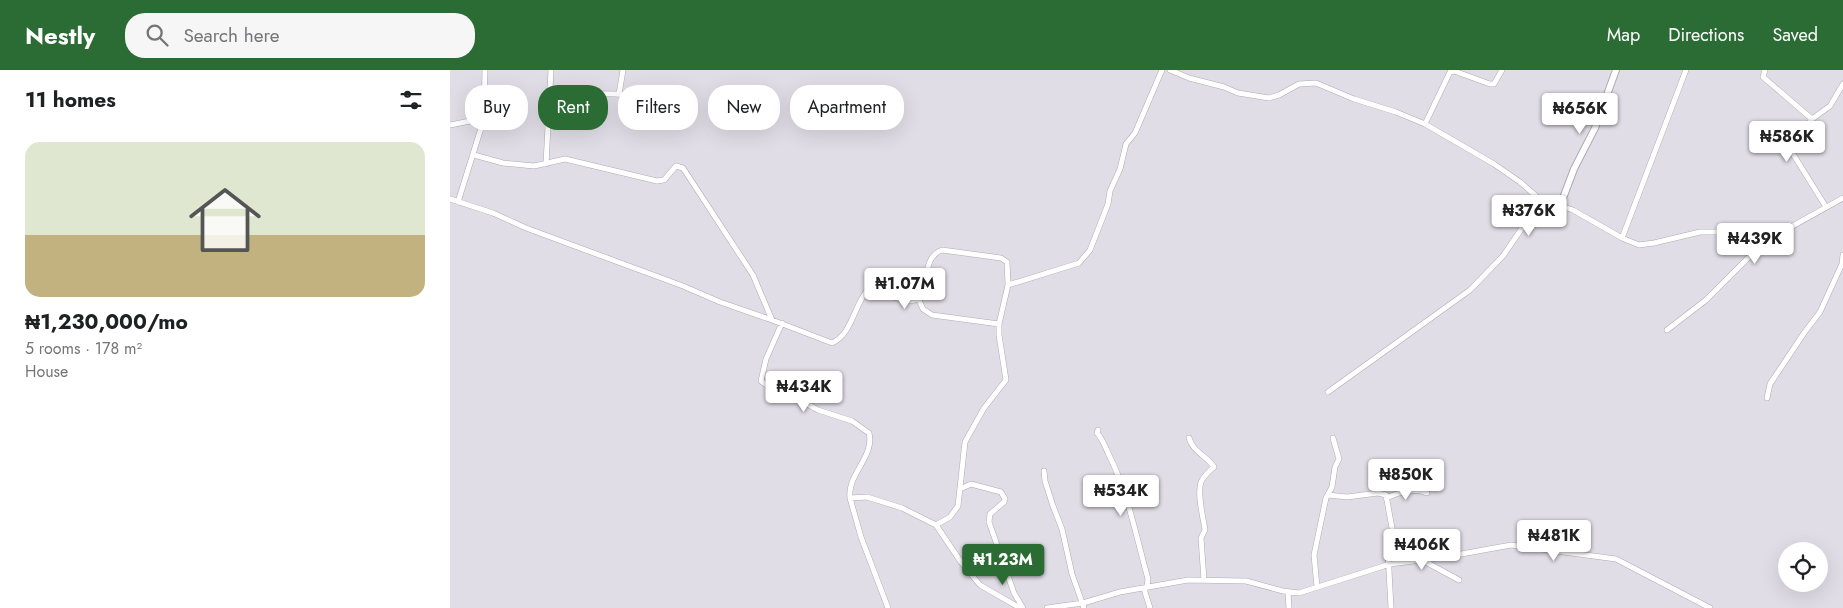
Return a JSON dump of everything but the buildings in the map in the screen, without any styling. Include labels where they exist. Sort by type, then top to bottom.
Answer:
[{"type":"street","points":[[485,70],[485,85]]},
{"type":"street","points":[[550,70],[550,85]]},
{"type":"street","points":[[620,85],[623,70]]},
{"type":"street","points":[[1008,285],[1079,263],[1083,260],[1090,250],[1108,204],[1110,191],[1120,169],[1126,144],[1135,133],[1162,70]]},
{"type":"street","points":[[1170,70],[1189,78],[1260,98],[1279,95],[1299,84],[1316,83],[1354,99],[1396,112],[1426,124],[1494,164],[1520,182],[1542,202],[1573,210],[1622,238],[1639,245],[1700,232],[1750,232],[1764,242]]},
{"type":"street","points":[[1426,124],[1450,72],[1454,71],[1494,84],[1502,70]]},
{"type":"street","points":[[1560,206],[1574,169],[1595,128],[1616,70]]},
{"type":"street","points":[[1622,238],[1686,70]]},
{"type":"street","points":[[1765,70],[1763,77],[1812,119]]},
{"type":"street","points":[[1826,207],[1794,154],[1792,146],[1812,119],[1830,106],[1843,84]]},
{"type":"street","points":[[450,125],[465,122]]},
{"type":"street","points":[[458,202],[481,130]]},
{"type":"street","points":[[546,164],[548,130]]},
{"type":"street","points":[[474,155],[503,163],[534,166],[565,160],[657,181],[664,180],[676,166],[683,168],[753,275],[772,320]]},
{"type":"street","points":[[1666,330],[1706,300],[1764,242],[1843,198]]},
{"type":"street","points":[[450,199],[493,213],[526,228],[832,343],[839,340],[846,331],[866,292],[880,293],[910,301],[918,298],[923,292],[932,255],[942,250],[1001,258],[1007,262],[1008,285],[999,324],[1006,380],[984,408],[965,442],[958,506],[954,513],[936,525]]},
{"type":"street","points":[[1328,392],[1470,290],[1503,256],[1535,209],[1542,202]]},
{"type":"street","points":[[1767,398],[1770,384],[1820,312],[1842,264],[1843,255]]},
{"type":"street","points":[[918,298],[923,309],[932,315],[999,324]]},
{"type":"street","points":[[782,324],[766,360],[761,381],[818,410],[852,421],[869,434],[870,444],[868,452],[853,479],[850,498],[861,536],[888,608]]},
{"type":"street","points":[[1098,430],[1097,433],[1113,462],[1120,481],[1136,534],[1148,578],[1147,586],[1144,589]]},
{"type":"street","points":[[1189,438],[1194,450],[1210,461],[1214,467],[1201,483],[1200,490],[1205,530],[1201,538],[1204,580]]},
{"type":"street","points":[[1316,587],[1314,554],[1338,459],[1333,438]]},
{"type":"street","points":[[1044,471],[1045,481],[1062,529],[1072,574],[1084,606]]},
{"type":"street","points":[[1376,482],[1378,493]]},
{"type":"street","points":[[960,489],[974,484],[1000,492],[1003,496],[1004,502],[990,514],[989,522],[1014,593],[1022,608]]},
{"type":"street","points":[[1386,498],[1410,491],[1422,490],[1427,492]]},
{"type":"street","points":[[1328,495],[1347,497],[1378,493],[1386,495],[1394,539],[1394,544],[1388,552],[1391,608]]},
{"type":"street","points":[[850,498],[867,497],[902,508],[936,525],[961,562],[980,585],[1022,608]]},
{"type":"street","points":[[1047,608],[1084,606],[1120,592],[1188,580],[1246,581],[1299,593],[1390,564],[1511,545],[1616,559],[1710,608]]},
{"type":"street","points":[[1390,548],[1422,560],[1459,580]]},
{"type":"street","points":[[1144,589],[1150,608]]},
{"type":"street","points":[[1288,592],[1288,608]]}]
